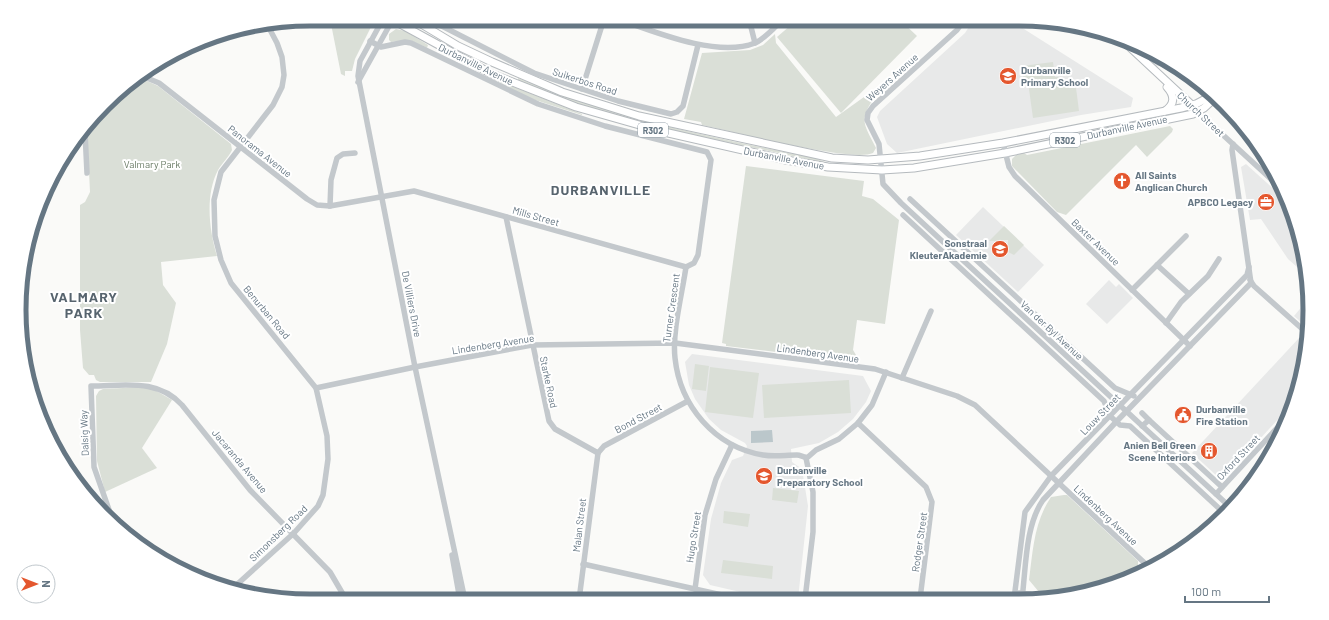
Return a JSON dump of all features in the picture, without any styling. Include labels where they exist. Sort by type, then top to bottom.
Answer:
[{"type":"main road","name":"Durbanville Avenue","points":[[405,26],[492,74],[539,94],[606,117],[664,132],[808,164],[882,170],[914,168],[1005,153],[1198,112],[1211,101]]},
{"type":"main road","name":"Durbanville Avenue","points":[[425,26],[458,46],[533,81],[631,113],[832,158],[881,160],[920,156],[1165,111],[1192,105],[1208,98]]},
{"type":"main road","name":"Church Street","points":[[1134,50],[1198,112]]},
{"type":"main road","points":[[1158,74],[1173,96],[1172,104],[1165,111]]},
{"type":"street","name":"De Villiers Drive","points":[[379,26],[359,65],[358,82],[415,367],[464,594]]},
{"type":"street","points":[[358,82],[388,26]]},
{"type":"street","name":"Suikerbos Road","points":[[442,26],[534,73],[618,101],[668,114],[674,114],[680,111],[683,106],[698,45]]},
{"type":"street","points":[[582,89],[602,26]]},
{"type":"street","points":[[640,26],[698,45],[724,47],[756,43],[765,37],[776,26]]},
{"type":"street","points":[[751,26],[756,43]]},
{"type":"street","name":"Weyers Avenue","points":[[881,160],[879,144],[867,120],[870,110],[953,34],[959,26]]},
{"type":"street","name":"Benurban Road","points":[[269,29],[277,43],[284,63],[282,88],[273,105],[221,172],[215,192],[214,228],[218,252],[231,283],[316,388]]},
{"type":"street","points":[[370,41],[381,47],[411,43],[538,104],[605,126],[707,152],[711,160],[698,255],[694,263],[686,267]]},
{"type":"street","name":"Panorama Avenue","points":[[147,78],[159,83],[310,201],[322,206],[330,206],[381,197]]},
{"type":"street","name":"Church Street","points":[[1198,112],[1271,179]]},
{"type":"street","points":[[85,137],[87,173]]},
{"type":"street","name":"Baxter Avenue","points":[[1002,142],[1009,167],[1015,176],[1190,346]]},
{"type":"street","points":[[1233,144],[1232,150],[1251,283]]},
{"type":"street","points":[[330,206],[331,180],[336,158],[343,154],[355,153]]},
{"type":"street","name":"Van der Byl Avenue","points":[[881,160],[885,187],[1227,504]]},
{"type":"street","name":"Mills Street","points":[[381,197],[414,191],[686,267]]},
{"type":"street","points":[[910,199],[1115,388],[1132,394],[1138,400]]},
{"type":"street","name":"Van der Byl Avenue","points":[[903,215],[1104,401],[1110,416],[1116,422],[1120,425],[1130,426],[1221,510]]},
{"type":"street","name":"Starke Road","points":[[506,217],[548,418],[555,430],[598,453]]},
{"type":"street","points":[[938,237],[943,229]]},
{"type":"street","points":[[1132,290],[1186,236]]},
{"type":"street","points":[[1166,323],[1181,302],[1208,276],[1219,259]]},
{"type":"street","points":[[1157,265],[1189,294]]},
{"type":"street","name":"Turner Crescent","points":[[686,267],[675,343],[675,357],[678,375],[688,401],[704,423],[732,445],[762,454],[777,456],[799,455],[806,458]]},
{"type":"street","points":[[1249,267],[1247,275],[1251,283],[1302,329]]},
{"type":"street","name":"Louw Street","points":[[1014,594],[1025,512],[1052,476],[1247,275]]},
{"type":"street","name":"Louw Street","points":[[1022,594],[1033,521],[1040,505],[1058,482],[1251,283]]},
{"type":"street","points":[[902,378],[931,311]]},
{"type":"street","name":"Lindenberg Avenue","points":[[415,367],[532,345],[675,343],[859,367],[886,372],[968,400],[1052,476],[1146,565]]},
{"type":"street","points":[[316,388],[415,367]]},
{"type":"street","points":[[806,594],[813,532],[813,492],[806,458],[839,439],[858,423],[872,405],[886,372]]},
{"type":"street","name":"Jacaranda Avenue","points":[[91,386],[144,385],[162,389],[173,396],[182,404],[234,472],[294,533],[333,576],[343,594]]},
{"type":"street","name":"Dalsig Way","points":[[91,386],[94,467],[110,512]]},
{"type":"street","name":"Simonsberg Road","points":[[237,584],[294,533],[318,506],[323,494],[328,460],[327,436],[316,388]]},
{"type":"street","name":"Bond Street","points":[[598,453],[604,446],[688,401]]},
{"type":"street","points":[[1142,413],[1222,487]]},
{"type":"street","points":[[1142,426],[1149,420]]},
{"type":"street","name":"Rodger Street","points":[[858,423],[926,486],[932,502],[921,594]]},
{"type":"street","name":"Oxford Street","points":[[1216,494],[1278,427]]},
{"type":"street","name":"Hugo Street","points":[[695,589],[705,515],[716,479],[732,445]]},
{"type":"street","name":"Malan Street","points":[[580,594],[598,453]]},
{"type":"street","name":"De Villiers Drive","points":[[449,529],[459,594]]},
{"type":"street","points":[[583,564],[717,594]]},
{"type":"shaded area","name":"Durbanville Primary School","points":[[970,26],[1019,26],[1133,98],[1131,107],[1081,115],[897,153],[887,144],[877,117],[880,111],[965,33]]},
{"type":"shaded area","points":[[1143,54],[1161,64],[1155,67]]},
{"type":"shaded area","points":[[1246,164],[1278,193],[1288,219],[1301,270],[1288,259],[1261,219],[1250,220],[1241,167]]},
{"type":"shaded area","points":[[983,207],[1044,265],[1018,292],[956,235]]},
{"type":"shaded area","points":[[1109,280],[1116,287],[1119,284],[1133,298],[1107,324],[1086,304]]},
{"type":"shaded area","points":[[1303,305],[1302,323],[1294,316]]},
{"type":"shaded area","points":[[1299,338],[1301,340],[1298,365],[1283,414],[1225,477],[1218,477],[1192,453]]},
{"type":"shaded area","name":"Durbanville Preparatory School","points":[[692,354],[863,376],[871,391],[866,402],[853,419],[838,432],[819,443],[791,449],[792,462],[802,469],[808,506],[799,594],[749,594],[710,585],[703,575],[711,519],[721,483],[732,460],[743,456],[747,446],[745,443],[721,430],[709,419],[695,399],[689,385],[685,362]]},
{"type":"shaded area","points":[[772,430],[773,442],[751,443],[751,431]]},
{"type":"green space","points":[[331,26],[372,26],[355,59],[352,71],[345,71],[345,76],[341,74]]},
{"type":"green space","points":[[790,26],[906,26],[917,36],[841,113],[777,37]]},
{"type":"green space","points":[[396,29],[405,31],[428,45],[427,48],[410,40],[391,42],[389,40],[389,34]]},
{"type":"green space","points":[[775,34],[776,43],[836,117],[871,92],[875,96],[865,117],[866,127],[876,148],[873,153],[861,155],[842,154],[817,150],[702,125],[701,122],[684,119],[702,53],[750,50],[763,45]]},
{"type":"green space","points":[[1053,62],[1055,77],[1059,77],[1060,82],[1075,80],[1079,111],[1033,118],[1028,82],[1024,82],[1022,66]]},
{"type":"green space","points":[[489,77],[582,114],[582,115],[529,98]]},
{"type":"green space","points":[[518,78],[590,105],[627,116],[740,143],[815,158],[830,164],[657,127],[579,105],[518,81]]},
{"type":"green space","name":"Valmary Park","points":[[143,81],[158,86],[231,144],[232,150],[218,170],[211,190],[210,224],[217,256],[161,262],[163,285],[176,303],[167,344],[151,382],[100,382],[96,380],[94,375],[89,375],[83,368],[80,330],[80,205],[85,202],[90,192],[87,134],[109,109]]},
{"type":"green space","points":[[1170,126],[1173,129],[1172,132],[1147,157],[1136,145],[1066,215],[1057,212],[1012,166],[1012,159],[1016,155],[1024,153],[1027,155]]},
{"type":"green space","points":[[746,166],[864,181],[862,196],[873,199],[899,220],[885,324],[857,320],[853,350],[856,355],[851,361],[726,346],[726,344],[722,343]]},
{"type":"green space","points":[[1004,226],[1024,245],[1014,255],[1008,252],[1008,240],[1002,240],[1002,245],[996,245],[996,241],[989,241]]},
{"type":"green space","points":[[695,364],[709,366],[706,391],[692,389]]},
{"type":"green space","points":[[710,367],[759,373],[753,418],[705,412]]},
{"type":"green space","points":[[849,380],[851,413],[764,418],[762,385]]},
{"type":"green space","points":[[143,387],[153,389],[172,400],[142,448],[157,468],[105,492],[97,461],[96,396],[99,391],[103,389]]},
{"type":"green space","points":[[773,488],[799,491],[797,503],[772,500]]},
{"type":"green space","points":[[1067,495],[1138,561],[1138,568],[1110,579],[1074,589],[1056,592],[1039,592],[1029,580],[1033,547],[1041,516],[1051,497]]},
{"type":"green space","points":[[724,511],[750,514],[748,527],[723,523]]},
{"type":"green space","points":[[723,560],[773,566],[772,579],[721,573]]},
{"type":"place","name":"Durbanville Primary School","points":[[1008,76]]},
{"type":"place","name":"All Saints Anglican Church","points":[[1122,181]]},
{"type":"place","name":"APBCO Legacy","points":[[1266,202]]},
{"type":"place","name":"Sonstraal KleuterAkademie","points":[[1000,249]]},
{"type":"place","name":"Durbanville Fire Station","points":[[1183,415]]},
{"type":"place","name":"Anien Bell Green Scene Interiors","points":[[1209,451]]},
{"type":"place","name":"Durbanville Preparatory School","points":[[764,476]]},
{"type":"district","name":"DURBANVILLE","points":[[601,189]]},
{"type":"district","name":"VALMARY PARK","points":[[84,304]]}]
